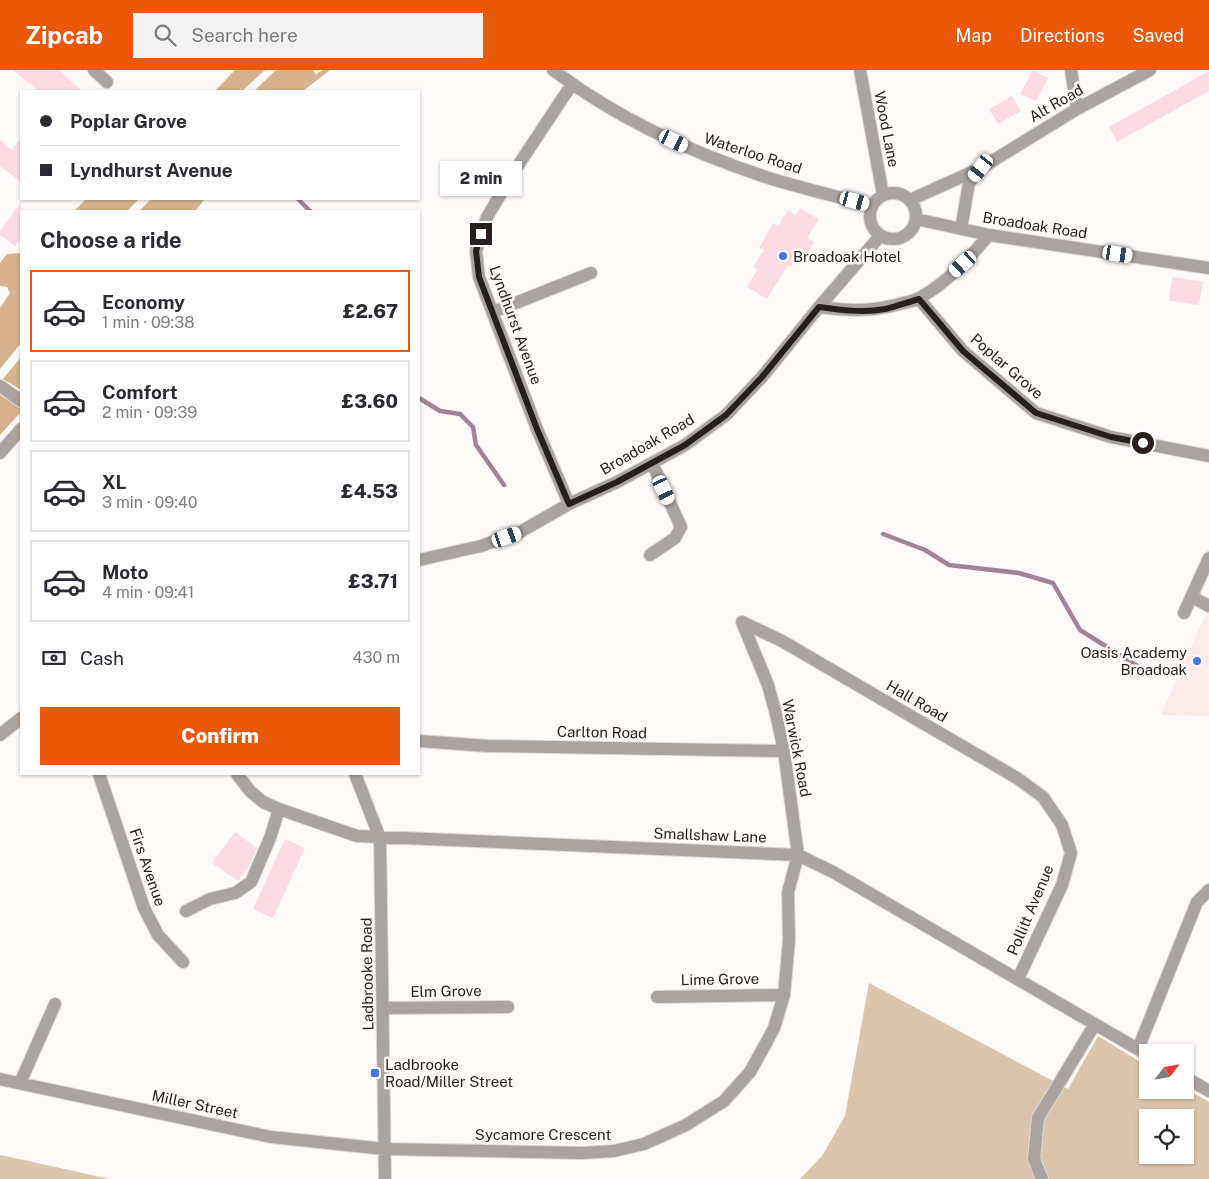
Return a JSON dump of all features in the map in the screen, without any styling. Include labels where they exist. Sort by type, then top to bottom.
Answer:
[{"type":"street","points":[[94,70],[107,82]]},
{"type":"street","name":"Waterloo Road","points":[[554,70],[572,84],[623,116],[691,150],[772,179],[872,206]]},
{"type":"street","name":"Wood Lane","points":[[860,70],[883,195]]},
{"type":"street","points":[[1072,70],[1077,109]]},
{"type":"street","name":"Alt Road","points":[[910,200],[981,168],[1077,109],[1150,70]]},
{"type":"street","name":"Lyndhurst Avenue","points":[[569,504],[537,429],[479,277],[476,251],[487,217],[515,170],[572,84]]},
{"type":"street","name":"Alt Road","points":[[960,229],[969,183],[981,168]]},
{"type":"street","points":[[898,193],[910,200],[914,206],[916,219],[914,226],[903,237],[888,239],[880,236],[869,219],[876,199],[883,195],[898,193]]},
{"type":"street","name":"Broadoak Road","points":[[916,219],[990,235],[1209,268]]},
{"type":"street","points":[[819,307],[848,311],[867,311],[919,299],[948,277],[990,235]]},
{"type":"street","name":"Broadoak Road","points":[[420,560],[481,546],[520,532],[569,504],[617,482],[685,445],[726,415],[762,377],[880,236]]},
{"type":"street","points":[[493,312],[591,273]]},
{"type":"street","name":"Poplar Grove","points":[[919,299],[963,351],[1036,413],[1111,437],[1209,456]]},
{"type":"street","points":[[0,386],[20,400]]},
{"type":"street","points":[[0,453],[20,430]]},
{"type":"street","points":[[650,555],[675,538],[682,527],[652,463]]},
{"type":"street","points":[[1184,613],[1209,558]]},
{"type":"street","points":[[1192,597],[1209,606]]},
{"type":"street","name":"Warwick Road","points":[[742,622],[768,686],[784,751],[798,855]]},
{"type":"street","name":"Hall Road","points":[[742,622],[782,641],[1017,778],[1044,797],[1062,825]]},
{"type":"street","points":[[0,735],[20,719]]},
{"type":"street","name":"Carlton Road","points":[[420,741],[488,746],[784,751]]},
{"type":"street","name":"Firs Avenue","points":[[99,775],[144,908],[158,935],[183,962]]},
{"type":"street","name":"Smallshaw Lane","points":[[238,775],[250,791],[264,802],[279,810],[357,836],[798,855],[833,872],[1139,1050]]},
{"type":"street","name":"Ladbrooke Road","points":[[355,775],[380,838],[384,1008],[385,1179]]},
{"type":"street","points":[[186,911],[210,899],[236,893],[251,882],[270,838],[279,810]]},
{"type":"street","name":"Pollitt Avenue","points":[[1018,979],[1062,885],[1071,853],[1062,825]]},
{"type":"street","name":"Sycamore Crescent","points":[[386,1149],[583,1153],[614,1151],[644,1144],[686,1125],[724,1101],[750,1072],[774,1028],[784,995],[789,940],[788,892],[798,855]]},
{"type":"street","points":[[1146,1044],[1197,902],[1209,890]]},
{"type":"street","name":"Lime Grove","points":[[657,996],[784,995]]},
{"type":"street","points":[[20,1083],[55,1004]]},
{"type":"street","name":"Elm Grove","points":[[384,1008],[508,1006]]},
{"type":"street","points":[[1042,1179],[1034,1159],[1038,1118],[1095,1024]]},
{"type":"street","name":"Miller Street","points":[[0,1079],[271,1137],[386,1149]]},
{"type":"street","points":[[1194,1082],[1209,1091]]},
{"type":"shaded area","points":[[235,70],[265,70],[243,90],[216,90]]},
{"type":"shaded area","points":[[276,70],[313,70],[316,75],[322,70],[330,70],[304,90],[255,90]]},
{"type":"shaded area","points":[[85,200],[138,200],[128,210],[75,210]]},
{"type":"shaded area","points":[[150,200],[204,200],[196,210],[140,210]]},
{"type":"shaded area","points":[[20,253],[20,344],[0,369],[0,308],[10,293],[7,287],[0,286],[0,263],[7,254]]},
{"type":"shaded area","points":[[20,358],[20,389],[3,379]]},
{"type":"shaded area","points":[[0,395],[20,408],[20,413],[0,435]]},
{"type":"shaded area","name":"Oasis Academy Broadoak","points":[[1209,607],[1209,716],[1161,715]]},
{"type":"shaded area","points":[[869,983],[1068,1089],[1098,1036],[1139,1061],[1139,1099],[1194,1099],[1194,1093],[1209,1102],[1209,1179],[800,1179],[822,1156],[845,1116]]},
{"type":"shaded area","points":[[0,1155],[10,1157],[110,1179],[0,1179]]},
{"type":"building","points":[[13,70],[59,70],[81,90],[38,90]]},
{"type":"building","points":[[1033,70],[1048,78],[1036,101],[1020,94]]},
{"type":"building","points":[[1209,71],[1209,91],[1117,142],[1109,127]]},
{"type":"building","points":[[1012,96],[1021,111],[998,124],[989,109]]},
{"type":"building","points":[[20,139],[20,181],[0,166],[0,140],[12,150]]},
{"type":"building","points":[[21,202],[20,238],[15,246],[0,235],[0,231]]},
{"type":"building","name":"Broadoak Hotel","points":[[800,208],[819,219],[807,238],[814,242],[801,264],[795,261],[791,267],[788,265],[767,299],[747,287],[757,270],[753,267],[764,250],[759,248],[773,223],[778,226],[788,210],[796,215]]},
{"type":"building","points":[[1172,277],[1203,282],[1199,305],[1169,301]]},
{"type":"building","points":[[235,832],[257,848],[249,866],[238,881],[212,863]]},
{"type":"building","points":[[285,839],[305,848],[273,918],[253,909]]},
{"type":"waterway","points":[[299,200],[309,210]]},
{"type":"waterway","points":[[420,399],[440,411],[460,414],[473,427],[476,445],[504,485]]},
{"type":"waterway","points":[[883,534],[925,550],[949,565],[1019,573],[1053,583],[1080,630],[1150,674]]},
{"type":"place","name":"Broadoak Hotel","points":[[783,256]]},
{"type":"place","name":"Oasis Academy Broadoak","points":[[1197,661]]},
{"type":"place","name":"Ladbrooke Road/Miller Street","points":[[375,1073]]},
{"type":"route","points":[[481,234],[476,251],[479,277],[537,429],[569,504],[617,482],[685,445],[726,415],[762,377],[819,307],[848,311],[867,311],[919,299],[963,351],[1036,413],[1111,437],[1143,443]]}]
